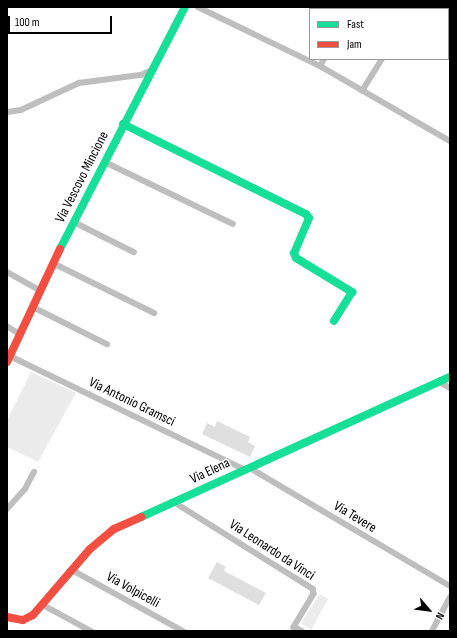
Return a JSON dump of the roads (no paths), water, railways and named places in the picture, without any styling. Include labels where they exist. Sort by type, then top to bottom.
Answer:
[{"type":"street","name":"Via Vescovo Mincione","points":[[8,359],[53,263],[150,71],[185,7]]},
{"type":"street","points":[[198,7],[320,66],[450,141]]},
{"type":"street","points":[[320,66],[323,60]]},
{"type":"street","points":[[362,91],[381,60]]},
{"type":"street","points":[[7,112],[22,110],[79,84],[150,71]]},
{"type":"street","points":[[123,124],[306,214],[309,218],[294,253],[296,258],[352,292],[334,322]]},
{"type":"street","points":[[105,162],[232,224]]},
{"type":"street","points":[[74,222],[134,252]]},
{"type":"street","points":[[53,263],[154,313]]},
{"type":"street","points":[[7,272],[40,290]]},
{"type":"street","points":[[33,307],[107,344]]},
{"type":"street","points":[[7,326],[20,334]]},
{"type":"street","name":"Via Antonio Gramsci","points":[[8,359],[247,468]]},
{"type":"street","name":"Via Elena","points":[[7,617],[28,618],[44,605],[90,549],[114,529],[450,377]]},
{"type":"street","points":[[440,382],[450,388]]},
{"type":"street","name":"Via Tevere","points":[[247,468],[450,586]]},
{"type":"street","points":[[7,509],[25,488],[34,472]]},
{"type":"street","name":"Via Leonardo da Vinci","points":[[174,502],[313,589],[314,594],[294,627],[302,631]]},
{"type":"street","name":"Via Volpicelli","points":[[72,570],[183,631]]},
{"type":"street","points":[[432,631],[450,597]]},
{"type":"street","points":[[44,605],[92,631]]}]
